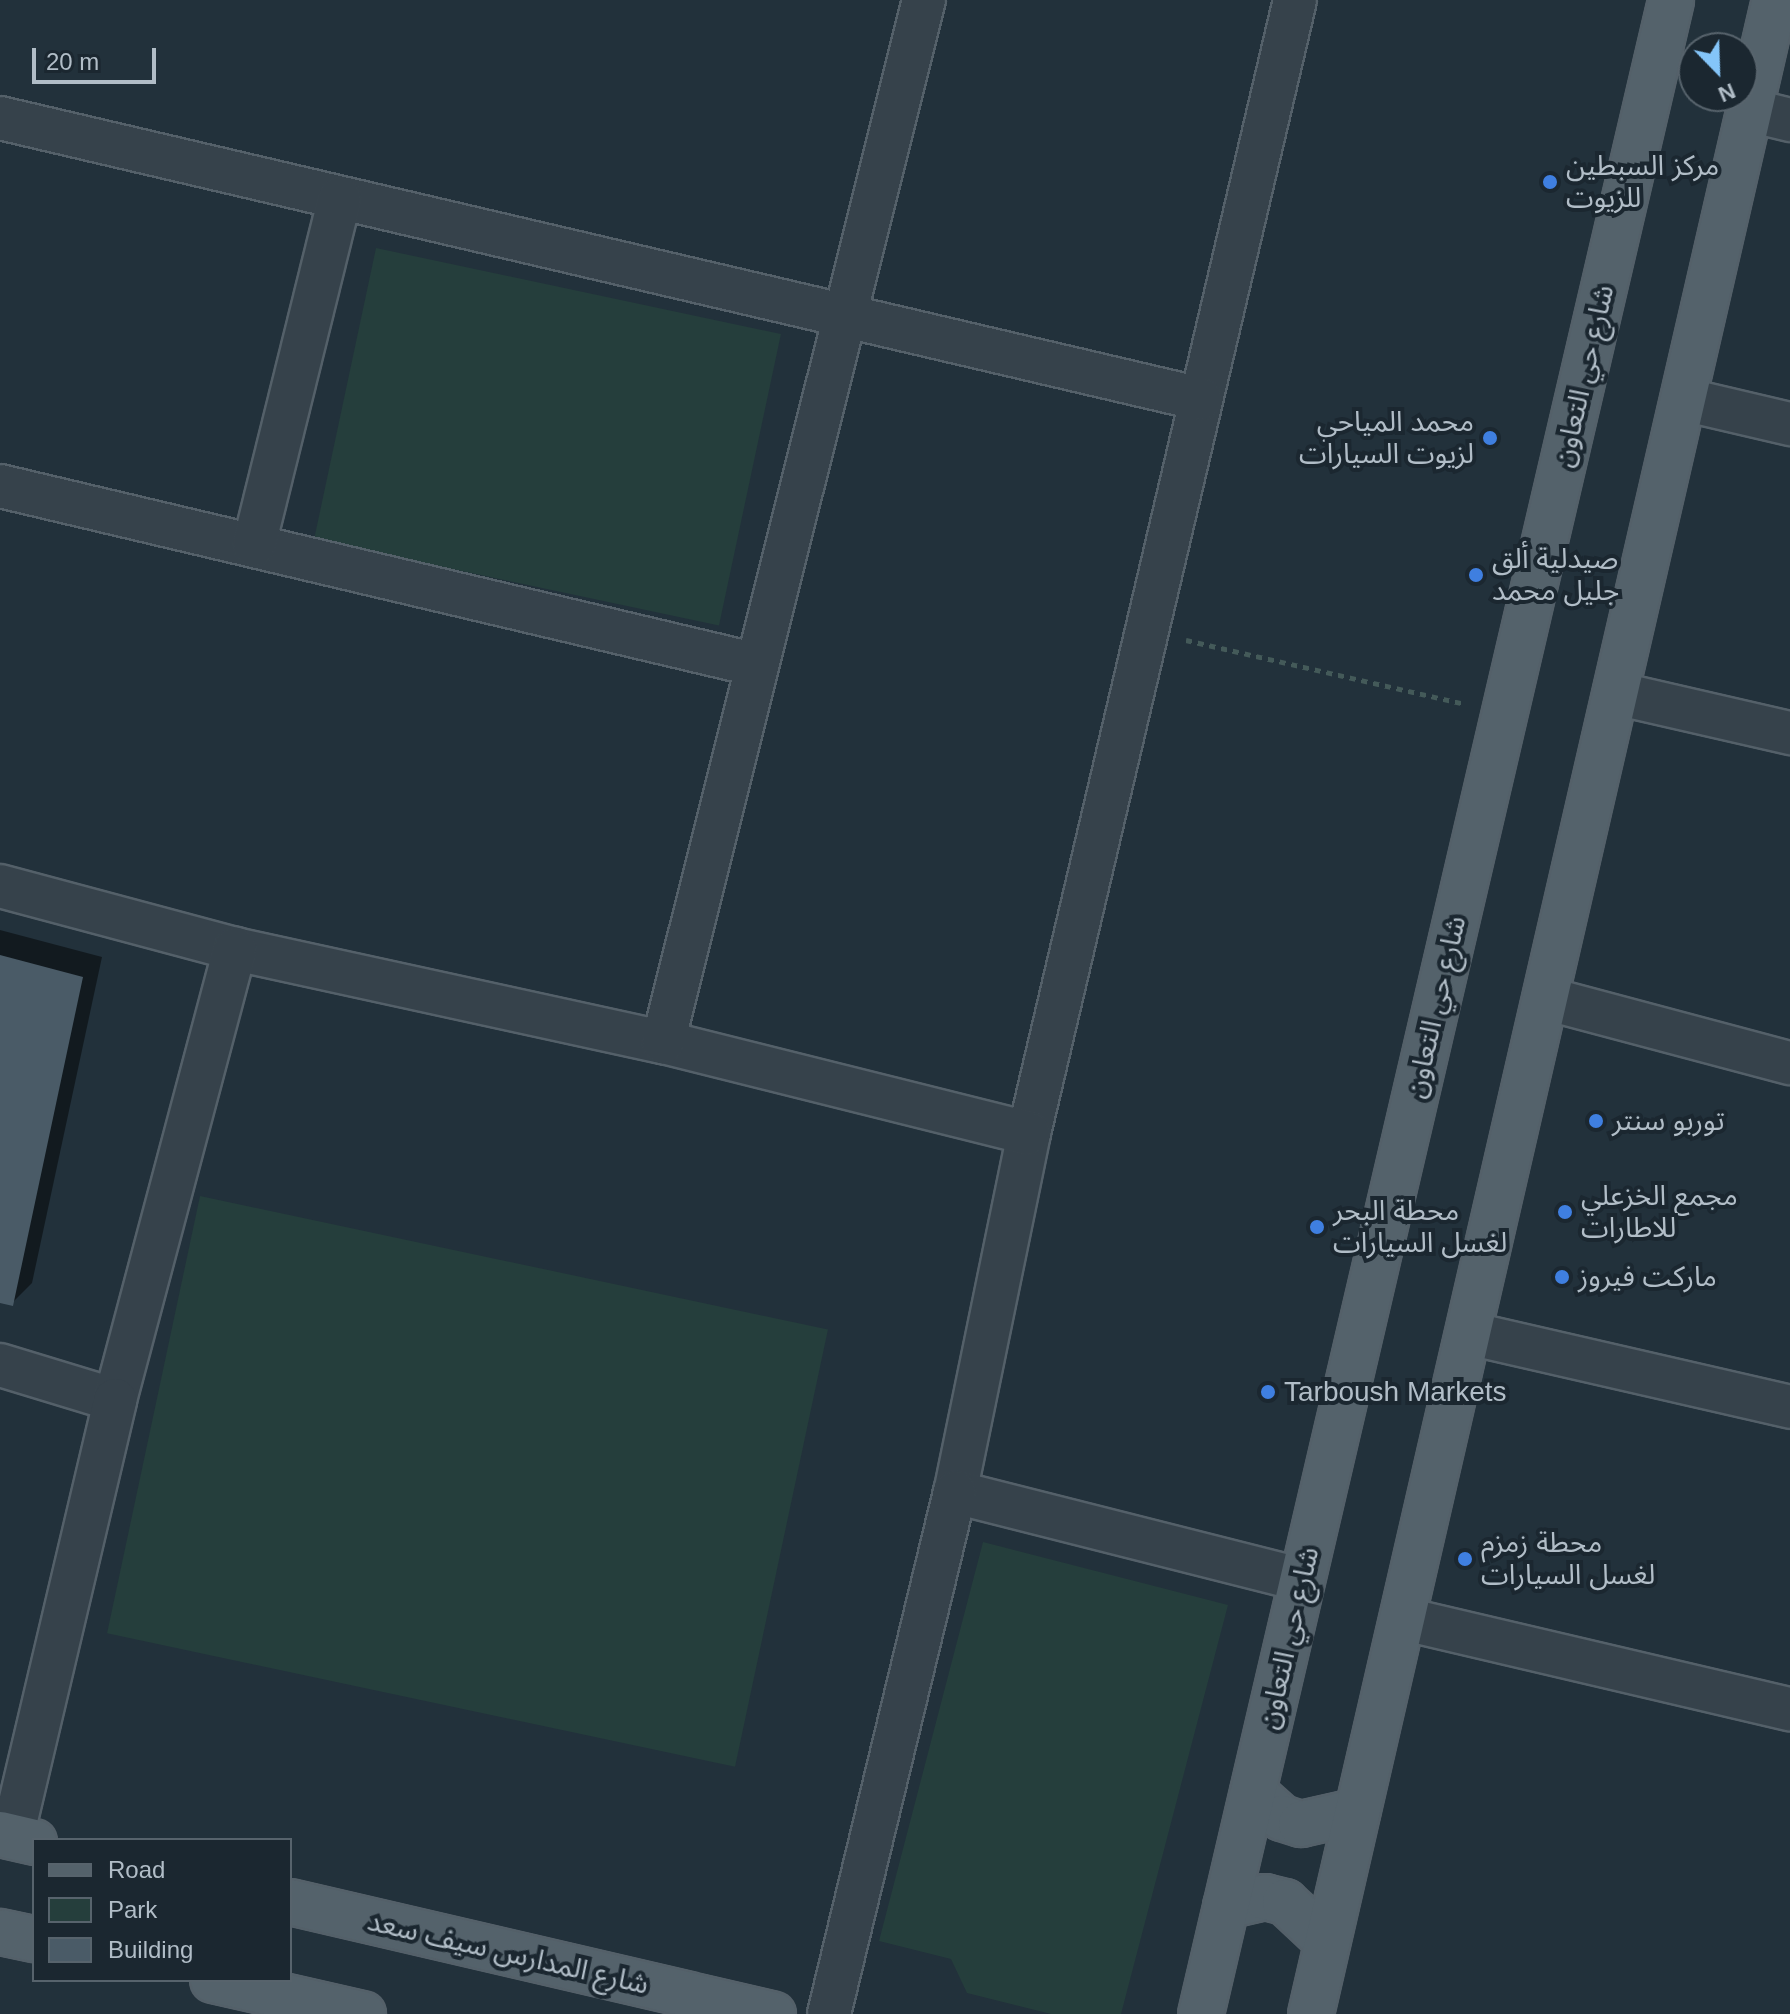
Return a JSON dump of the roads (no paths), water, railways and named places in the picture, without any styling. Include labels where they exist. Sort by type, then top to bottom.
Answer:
[{"type":"main road","name":"شارع حي التعاون","points":[[1201,2014],[1671,0]]},
{"type":"main road","points":[[1311,2014],[1405,1619],[1683,399],[1770,115],[1775,0]]},
{"type":"main road","points":[[1253,1792],[1282,1818],[1301,1824],[1358,1811]]},
{"type":"main road","points":[[1226,1906],[1265,1897],[1285,1902],[1327,1941]]},
{"type":"main road","name":"شارع المدارس سيف سعد","points":[[292,1902],[773,2014]]},
{"type":"main road","points":[[0,1932],[32,1939]]},
{"type":"main road","points":[[230,1982],[256,1985],[363,2014]]},
{"type":"street","points":[[663,1042],[924,0]]},
{"type":"street","points":[[829,2014],[955,1492],[1029,1133],[1295,0]]},
{"type":"street","points":[[0,118],[1201,399]]},
{"type":"street","points":[[254,545],[340,198]]},
{"type":"street","points":[[1683,399],[1790,424]]},
{"type":"street","points":[[0,486],[757,665]]},
{"type":"street","points":[[1615,693],[1790,733]]},
{"type":"street","points":[[0,886],[235,949],[663,1042],[1029,1133]]},
{"type":"street","points":[[15,1838],[115,1400],[235,949]]},
{"type":"street","points":[[1545,998],[1790,1063]]},
{"type":"street","points":[[1468,1333],[1790,1407]]},
{"type":"street","points":[[0,1365],[115,1400]]},
{"type":"street","points":[[955,1492],[1302,1580]]},
{"type":"street","points":[[1405,1619],[1790,1709]]},
{"type":"place","name":"مركز السبطين للزيوت","points":[[1550,182]]},
{"type":"place","name":"محمد المياحي لزيوت السيارات","points":[[1490,438]]},
{"type":"place","name":"صيدلية ألق جليل محمد","points":[[1476,575]]},
{"type":"place","name":"توربو سنتر","points":[[1596,1121]]},
{"type":"place","name":"مجمع الخزعلي للاطارات","points":[[1565,1212]]},
{"type":"place","name":"محطة البحر لغسل السيارات","points":[[1317,1227]]},
{"type":"place","name":"ماركت فيروز","points":[[1562,1277]]},
{"type":"place","name":"Tarboush Markets","points":[[1268,1392]]},
{"type":"place","name":"محطة زمزم لغسل السيارات","points":[[1465,1559]]}]
